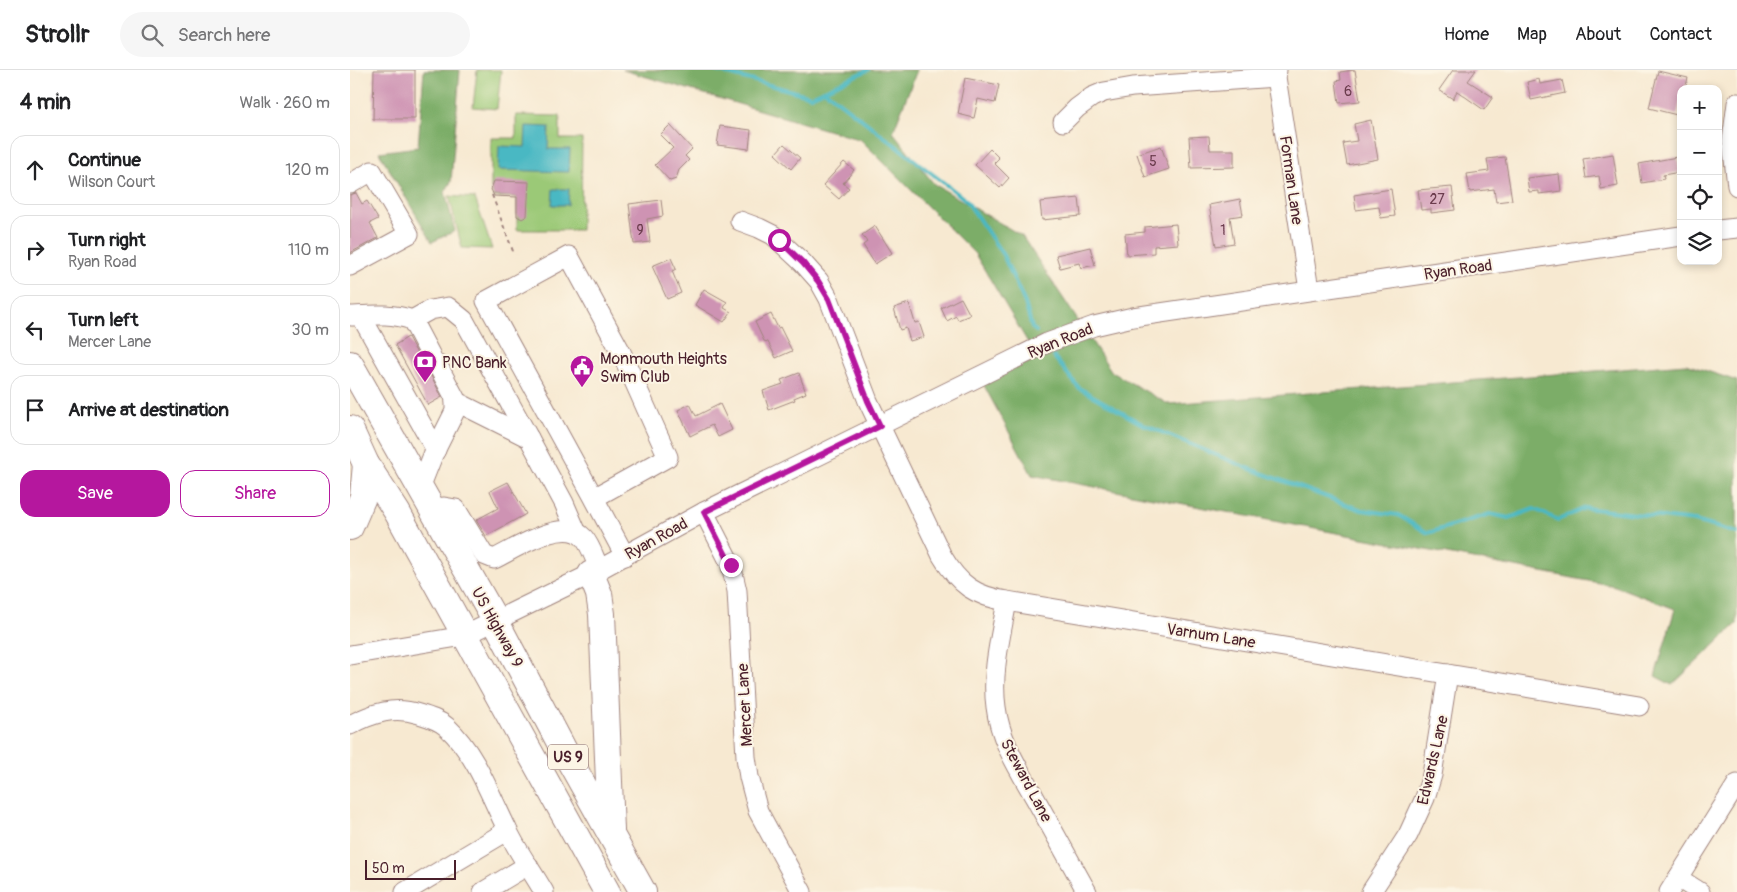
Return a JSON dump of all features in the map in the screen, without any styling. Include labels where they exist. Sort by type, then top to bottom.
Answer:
[{"type":"highway","name":"US Highway 9","points":[[350,364],[427,499],[477,562],[496,620],[568,758],[643,892]]},
{"type":"highway","name":"US Highway 9","points":[[356,445],[397,512],[607,892]]},
{"type":"highway","points":[[350,527],[363,497],[356,445]]},
{"type":"highway","points":[[596,572],[602,614],[611,833]]},
{"type":"street","points":[[1063,122],[1092,97],[1104,92],[1277,74]]},
{"type":"street","name":"Forman Lane","points":[[1277,74],[1309,290]]},
{"type":"street","points":[[1737,103],[1732,141],[1737,186]]},
{"type":"street","points":[[350,184],[372,171],[409,234],[350,266]]},
{"type":"street","name":"Varnum Lane","points":[[740,221],[773,235],[803,263],[818,281],[829,299],[868,401],[950,569],[966,587],[973,591],[992,599],[1639,706]]},
{"type":"street","points":[[1722,230],[1737,228]]},
{"type":"street","name":"Ryan Road","points":[[350,655],[464,636],[596,572],[704,512],[1047,344],[1094,326],[1134,317],[1309,290],[1677,237]]},
{"type":"street","points":[[594,498],[668,457],[621,352],[569,256],[486,301],[624,556]]},
{"type":"street","points":[[412,320],[430,310],[448,307],[464,320],[520,434],[564,503],[577,533]]},
{"type":"street","points":[[427,499],[436,450],[455,411],[455,398],[412,320],[387,315],[356,316],[436,450]]},
{"type":"street","points":[[455,401],[520,434]]},
{"type":"street","name":"Mercer Lane","points":[[704,512],[731,565],[737,591],[746,757],[754,800],[802,892]]},
{"type":"street","points":[[477,562],[494,559],[555,532],[573,530],[584,538],[596,572]]},
{"type":"street","name":"Steward Lane","points":[[1007,601],[994,684],[1000,728],[1012,756],[1087,892]]},
{"type":"street","name":"Edwards Lane","points":[[1371,892],[1408,835],[1425,798],[1432,776],[1448,674]]},
{"type":"street","points":[[350,726],[380,711],[397,710],[414,712],[433,718],[446,727],[467,752],[494,799],[507,831],[544,892]]},
{"type":"street","points":[[1700,892],[1673,885],[1737,784]]},
{"type":"street","points":[[410,891],[507,831]]},
{"type":"street","points":[[483,892],[528,866]]},
{"type":"path","points":[[492,195],[514,254]]},
{"type":"green space","points":[[424,70],[460,70],[451,182],[445,192],[455,231],[432,242],[379,152],[418,147]]},
{"type":"green space","points":[[477,70],[501,70],[497,109],[473,107]]},
{"type":"green space","points":[[623,70],[917,70],[893,132],[934,184],[1022,236],[1112,372],[1168,404],[1686,364],[1737,381],[1737,624],[1672,685],[1655,676],[1675,609],[1615,586],[1032,475],[980,378],[1033,351],[975,254],[861,140]]},
{"type":"green space","points":[[516,115],[560,116],[560,139],[582,139],[581,230],[517,230],[517,197],[494,197],[491,189],[491,138],[516,138]]},
{"type":"green space","points":[[449,196],[475,198],[492,249],[462,248]]},
{"type":"water","points":[[526,126],[549,127],[548,149],[570,149],[569,172],[498,170],[499,146],[525,147]]},
{"type":"water","points":[[553,189],[569,189],[568,205],[552,205]]},
{"type":"building","points":[[374,70],[415,70],[415,119],[373,119]]},
{"type":"building","points":[[1355,70],[1360,101],[1339,103],[1336,81],[1341,80],[1340,72]]},
{"type":"building","points":[[1453,70],[1476,70],[1468,81],[1493,97],[1484,110],[1457,91],[1453,99],[1439,90]]},
{"type":"building","points":[[1658,71],[1688,78],[1686,85],[1677,85],[1677,115],[1649,108]]},
{"type":"building","points":[[965,78],[999,85],[995,103],[978,99],[974,118],[958,114]]},
{"type":"building","points":[[1539,79],[1540,84],[1562,80],[1565,93],[1531,100],[1527,82]]},
{"type":"building","points":[[1371,120],[1378,159],[1347,165],[1343,143],[1357,141],[1354,124]]},
{"type":"building","points":[[670,125],[692,149],[685,156],[689,160],[679,170],[676,179],[670,181],[655,165],[673,148],[660,135]]},
{"type":"building","points":[[720,126],[751,130],[749,149],[717,145]]},
{"type":"building","points":[[1209,136],[1210,150],[1234,150],[1234,167],[1191,168],[1189,137]]},
{"type":"building","points":[[784,144],[800,158],[791,169],[775,154]]},
{"type":"building","points":[[1161,146],[1169,169],[1145,177],[1137,154]]},
{"type":"building","points":[[990,149],[999,158],[994,163],[1009,178],[1000,188],[975,165]]},
{"type":"building","points":[[1613,154],[1618,186],[1601,189],[1599,176],[1586,178],[1583,159]]},
{"type":"building","points":[[1505,157],[1512,200],[1496,202],[1494,189],[1470,192],[1467,174],[1489,171],[1487,159]]},
{"type":"building","points":[[1677,157],[1677,173],[1663,175],[1664,179],[1642,183],[1639,164]]},
{"type":"building","points":[[844,162],[854,170],[843,183],[849,188],[839,199],[823,185]]},
{"type":"building","points":[[1559,174],[1561,191],[1539,194],[1539,191],[1529,192],[1527,178]]},
{"type":"building","points":[[494,181],[529,182],[527,216],[522,219],[517,216],[517,197],[494,196],[491,189]]},
{"type":"building","points":[[1452,187],[1455,210],[1431,213],[1431,209],[1421,210],[1418,190]]},
{"type":"building","points":[[1391,189],[1395,216],[1381,218],[1379,207],[1356,210],[1354,195]]},
{"type":"building","points":[[356,193],[362,204],[367,201],[378,219],[370,223],[378,238],[350,253],[350,195]]},
{"type":"building","points":[[1079,198],[1081,216],[1042,220],[1040,202]]},
{"type":"building","points":[[1240,199],[1243,215],[1230,217],[1234,243],[1216,246],[1209,205]]},
{"type":"building","points":[[661,200],[663,216],[647,219],[650,242],[634,244],[629,204]]},
{"type":"building","points":[[1176,224],[1178,244],[1154,246],[1154,253],[1127,255],[1125,234],[1145,232],[1145,227]]},
{"type":"building","points":[[875,226],[892,253],[875,264],[863,245],[867,242],[862,235]]},
{"type":"building","points":[[1090,247],[1095,265],[1081,268],[1079,263],[1060,268],[1056,255]]},
{"type":"building","points":[[671,258],[676,269],[672,271],[681,293],[667,299],[652,266]]},
{"type":"building","points":[[704,289],[727,302],[724,308],[731,312],[724,322],[695,305]]},
{"type":"building","points":[[961,298],[970,315],[958,320],[956,316],[947,321],[941,308]]},
{"type":"building","points":[[909,303],[915,323],[919,322],[924,337],[910,341],[906,328],[900,330],[894,308]]},
{"type":"building","points":[[771,314],[792,351],[776,358],[768,342],[764,341],[755,322]]},
{"type":"building","name":"PNC Bank","points":[[408,337],[442,397],[428,405],[395,345]]},
{"type":"building","points":[[799,373],[806,393],[794,398],[795,400],[769,410],[763,391],[783,384],[781,380]]},
{"type":"building","points":[[690,404],[696,416],[720,404],[732,430],[718,437],[712,425],[690,436],[678,410]]},
{"type":"building","points":[[508,482],[526,514],[486,536],[476,520],[498,508],[490,491]]},
{"type":"waterway","points":[[713,70],[811,96],[868,70]]},
{"type":"waterway","points":[[824,90],[966,200],[1003,255],[1025,303],[1032,328],[1036,331]]},
{"type":"waterway","points":[[1054,357],[1079,388],[1142,424],[1245,467],[1362,510],[1398,515],[1428,533],[1490,514],[1509,518],[1534,509],[1558,520],[1585,508],[1695,521],[1737,533]]},
{"type":"place","name":"PNC Bank","points":[[425,383]]},
{"type":"place","name":"Monmouth Heights Swim Club","points":[[582,388]]},
{"type":"route","points":[[731,565],[704,512],[880,426],[868,401],[829,299],[818,281],[803,263],[779,240]]}]
